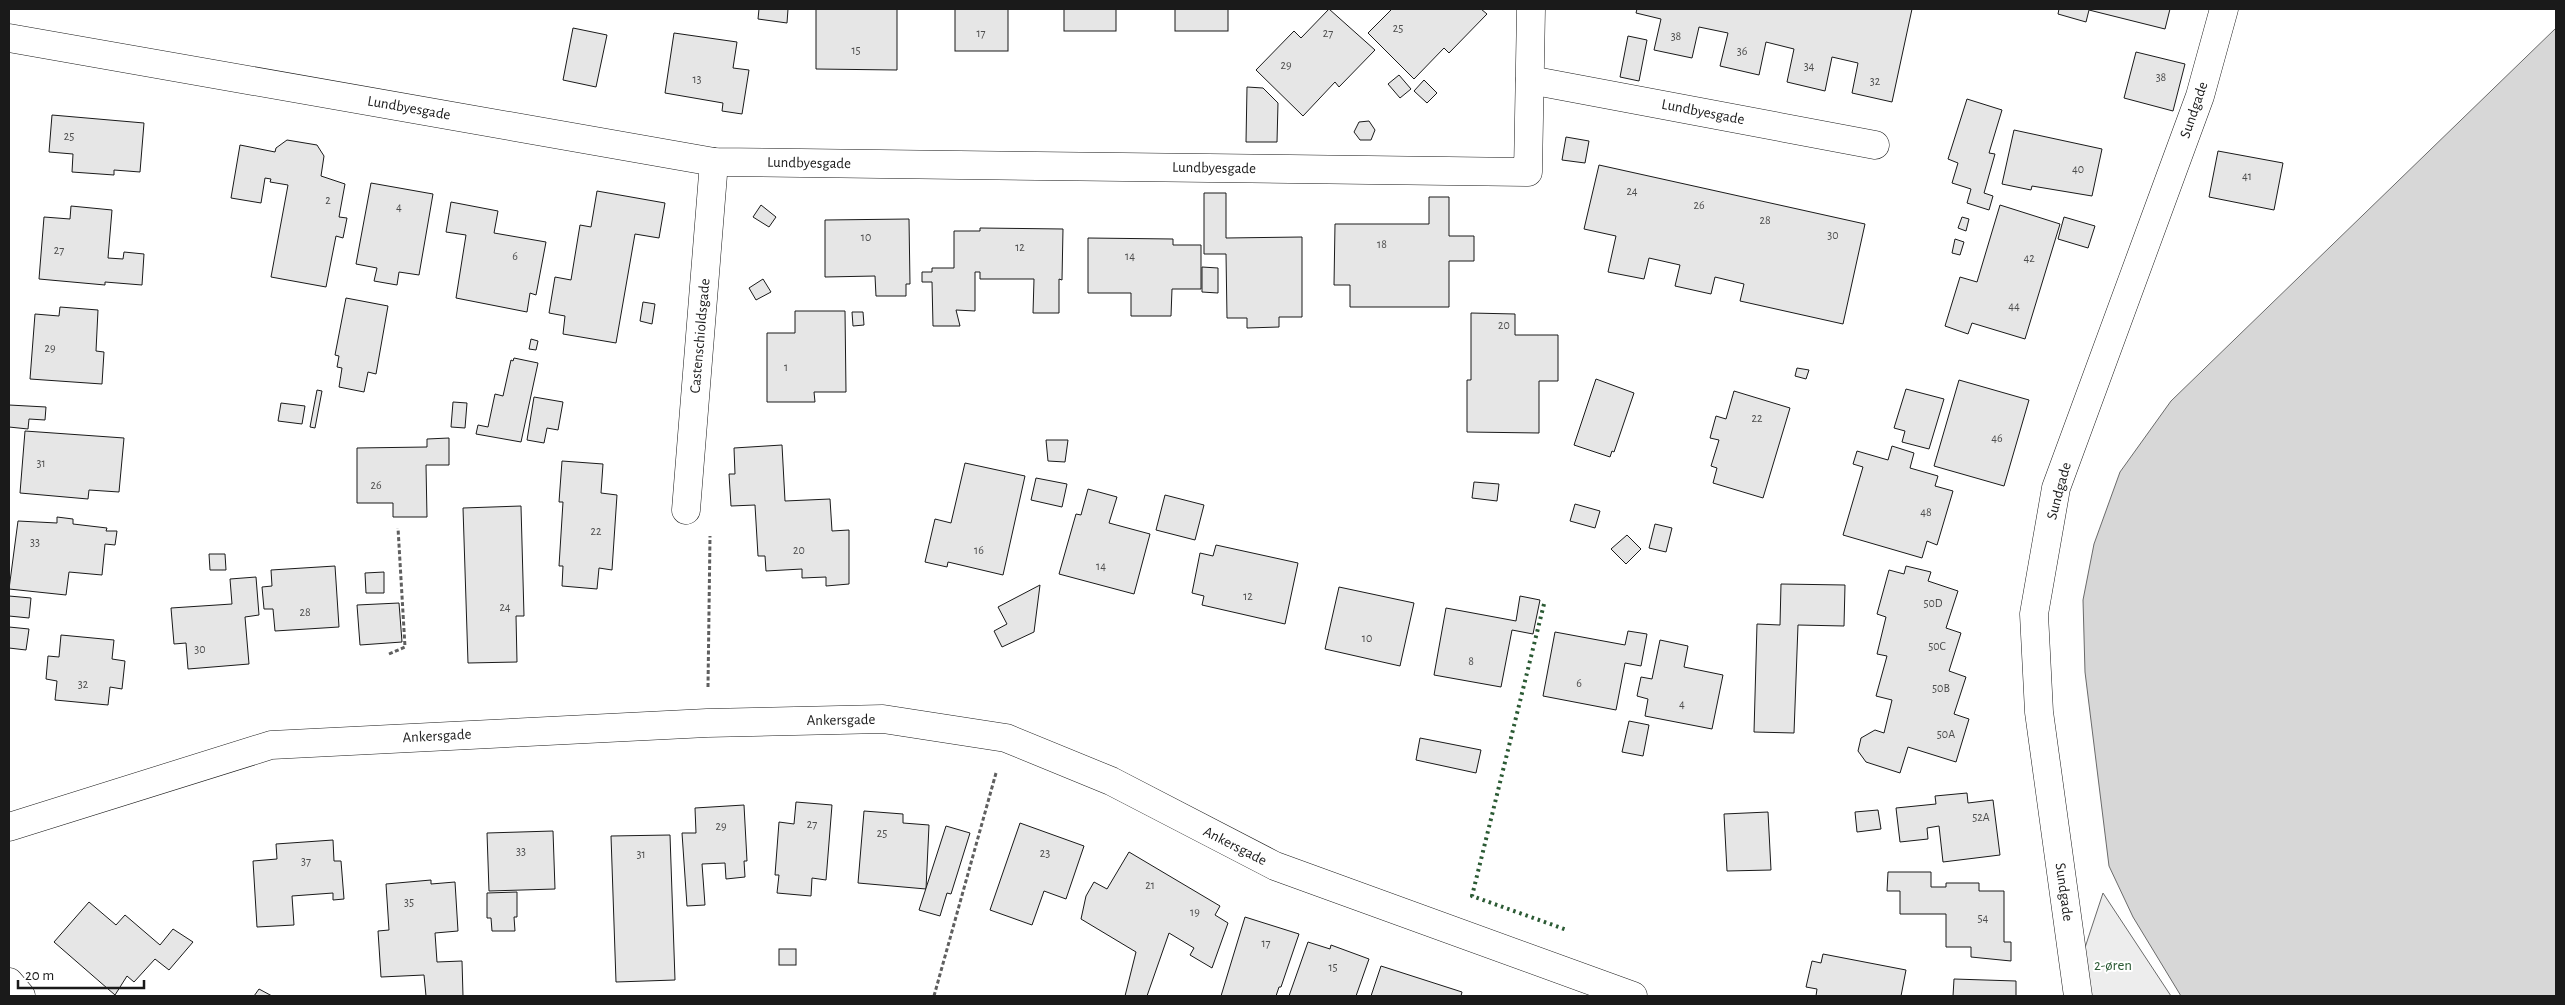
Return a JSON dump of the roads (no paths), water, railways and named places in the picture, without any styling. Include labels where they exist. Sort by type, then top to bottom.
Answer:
[{"type":"street","name":"Lundbyesgade","points":[[9,38],[714,162],[1528,172],[1531,9]]},
{"type":"street","name":"Sundgade","points":[[2078,996],[2039,712],[2034,614],[2056,488],[2200,96],[2224,9]]},
{"type":"street","name":"Lundbyesgade","points":[[1530,80],[1875,144]]},
{"type":"street","name":"Castenschioldsgade","points":[[686,510],[714,162]]},
{"type":"street","name":"Ankersgade","points":[[9,827],[271,744],[707,723],[883,719],[1006,738],[1111,781],[1275,866],[1633,996]]},
{"type":"street","points":[[9,982],[21,996]]},
{"type":"park label","name":"2-øren","points":[[2113,965]]}]
